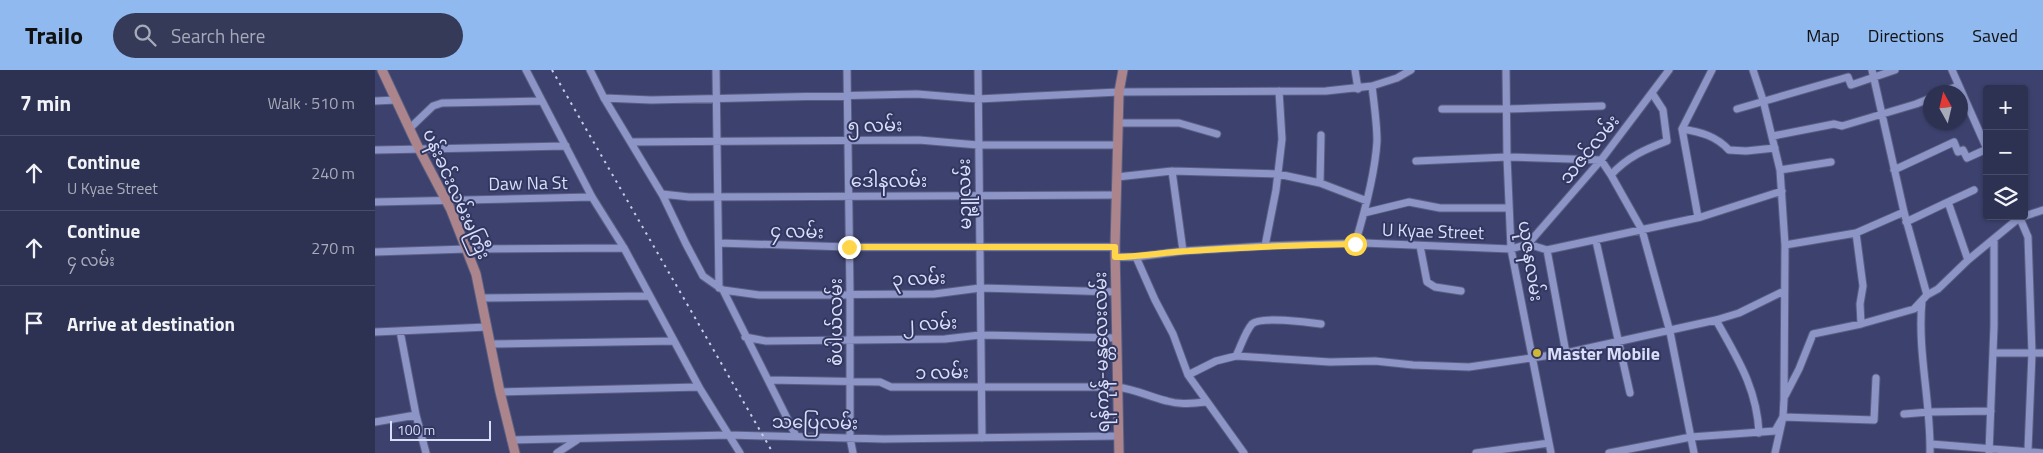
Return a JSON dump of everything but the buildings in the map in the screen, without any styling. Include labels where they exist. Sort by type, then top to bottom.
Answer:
[{"type":"main road","name":"ပန်းခင်းလမ်းမကြီး","points":[[382,70],[444,199],[467,249],[476,274],[500,392],[515,453]]},
{"type":"main road","name":"ရန်ကုန်-မန္တလေးလမ်း","points":[[1119,453],[1115,247],[1119,92],[1123,70]]},
{"type":"street","points":[[526,70],[593,197],[624,248],[699,387],[739,453]]},
{"type":"street","points":[[590,70],[604,98],[662,194],[703,276],[721,289]]},
{"type":"street","points":[[716,70],[721,289],[796,436]]},
{"type":"street","name":"စံပါယ်လမ်း","points":[[847,70],[850,438],[853,453]]},
{"type":"street","name":"မဉ္ဇူလမ်း","points":[[978,70],[982,438]]},
{"type":"street","points":[[1355,70],[1358,89]]},
{"type":"street","points":[[604,98],[651,100],[917,94],[978,99],[1119,92],[1358,89],[1397,78],[1411,70]]},
{"type":"street","name":"ယုဇနလမ်း","points":[[1506,70],[1508,208],[1511,249],[1551,453]]},
{"type":"street","name":"သဇင်လမ်း","points":[[1528,244],[1601,160],[1669,70]]},
{"type":"street","points":[[1698,217],[1682,129],[1712,70]]},
{"type":"street","points":[[1753,70],[1773,136],[1782,191],[1785,245],[1784,399],[1783,417],[1775,453]]},
{"type":"street","points":[[1737,109],[1848,77],[1851,85],[1873,74],[1895,70]]},
{"type":"street","points":[[1952,70],[1958,85]]},
{"type":"street","points":[[1873,74],[1924,298],[1920,318],[1931,453]]},
{"type":"street","points":[[1355,244],[1367,201],[1377,139],[1372,86]]},
{"type":"street","points":[[1265,246],[1278,174],[1281,138],[1279,91]]},
{"type":"street","points":[[1611,175],[1618,167],[1640,152],[1667,140],[1663,110],[1652,94]]},
{"type":"street","points":[[375,102],[396,100]]},
{"type":"street","points":[[410,128],[433,106],[442,103],[542,101]]},
{"type":"street","points":[[1773,136],[1834,124],[1841,126],[1883,115],[1923,101]]},
{"type":"street","points":[[1442,109],[1602,106]]},
{"type":"street","points":[[1968,108],[1983,140]]},
{"type":"street","points":[[1119,122],[1179,123],[1217,134]]},
{"type":"street","points":[[1682,129],[1702,132],[1721,142],[1729,150],[1746,152],[1775,148]]},
{"type":"street","points":[[1320,183],[1321,136]]},
{"type":"street","name":"၅ လမ်း","points":[[632,142],[717,143],[919,140],[978,145],[1118,144]]},
{"type":"street","points":[[1894,170],[1955,142],[1958,152],[1963,150],[1967,158],[1983,151]]},
{"type":"street","points":[[375,150],[566,146]]},
{"type":"street","points":[[1415,161],[1507,157],[1601,160],[1642,230],[1670,332],[1694,453]]},
{"type":"street","points":[[1780,170],[1831,162]]},
{"type":"street","points":[[1117,177],[1172,171],[1278,174],[1320,183],[1367,201]]},
{"type":"street","points":[[1172,171],[1183,251]]},
{"type":"street","points":[[1906,222],[1974,190]]},
{"type":"street","points":[[1528,244],[1547,250],[1596,241],[1698,217],[1782,191]]},
{"type":"street","name":"ဒေါနလမ်း","points":[[662,194],[689,197],[849,195],[1116,196]]},
{"type":"street","name":"Daw Na St","points":[[375,202],[593,197]]},
{"type":"street","points":[[1364,213],[1409,202],[1440,208],[1508,208]]},
{"type":"street","points":[[1948,202],[1968,260]]},
{"type":"street","points":[[2028,214],[2043,210]]},
{"type":"street","points":[[1785,245],[1856,233],[1904,212]]},
{"type":"street","points":[[1784,399],[1813,334],[1861,324],[1914,309],[1924,298],[1938,289],[1968,260],[2016,220]]},
{"type":"street","points":[[2020,220],[2028,237],[2032,353],[2028,450]]},
{"type":"street","points":[[1856,233],[1863,286],[1860,304],[1861,324]]},
{"type":"street","points":[[1989,450],[1993,353],[1994,239]]},
{"type":"street","points":[[1596,241],[1630,394]]},
{"type":"street","name":"၄ လမ်း","points":[[719,243],[849,247],[1115,247]]},
{"type":"street","name":"U Kyae Street","points":[[1115,257],[1136,257],[1183,251],[1265,246],[1355,244],[1511,249],[1528,244]]},
{"type":"street","points":[[1420,246],[1427,282],[1435,288],[1461,291]]},
{"type":"street","points":[[375,252],[467,249],[624,248]]},
{"type":"street","points":[[1547,250],[1566,354]]},
{"type":"street","points":[[1136,257],[1173,334],[1188,376],[1244,453]]},
{"type":"street","name":"၃ လမ်း","points":[[721,289],[759,295],[934,294],[980,288],[1116,292]]},
{"type":"street","points":[[1188,376],[1216,362],[1236,356],[1330,362],[1375,360],[1413,365],[1469,367],[1566,354],[1670,332],[1716,320],[1739,313],[1784,291]]},
{"type":"street","points":[[481,298],[649,296]]},
{"type":"street","points":[[1236,356],[1249,328],[1257,320],[1268,319],[1321,324]]},
{"type":"street","points":[[1716,320],[1742,364],[1751,386],[1758,412],[1759,433]]},
{"type":"street","points":[[375,332],[487,327]]},
{"type":"street","points":[[399,331],[416,415],[426,453]]},
{"type":"street","name":"၂ လမ်း","points":[[745,337],[765,341],[945,339],[980,335],[1116,338]]},
{"type":"street","points":[[491,344],[674,341]]},
{"type":"street","points":[[1993,353],[2043,353]]},
{"type":"street","points":[[1783,417],[1874,420],[1876,378]]},
{"type":"street","name":"၁ လမ်း","points":[[768,380],[880,382],[891,387],[1117,387],[1181,404],[1206,402]]},
{"type":"street","points":[[500,392],[699,387]]},
{"type":"street","points":[[1905,414],[1991,411]]},
{"type":"street","points":[[375,422],[416,415]]},
{"type":"street","points":[[1609,453],[1691,437],[1775,431],[1783,417]]},
{"type":"street","name":"သပြေလမ်း","points":[[511,440],[577,440],[729,435],[850,438],[1118,436]]},
{"type":"street","points":[[557,453],[577,440]]},
{"type":"street","points":[[1476,453],[1549,443]]},
{"type":"street","points":[[1931,444],[1989,450],[2028,450],[2043,453]]},
{"type":"railway","points":[[552,70],[773,453]]},
{"type":"place","name":"Master Mobile","points":[[1537,353]]},
{"type":"route","points":[[849,247],[1115,247],[1115,257],[1136,257],[1183,251],[1265,246],[1355,244]]}]
